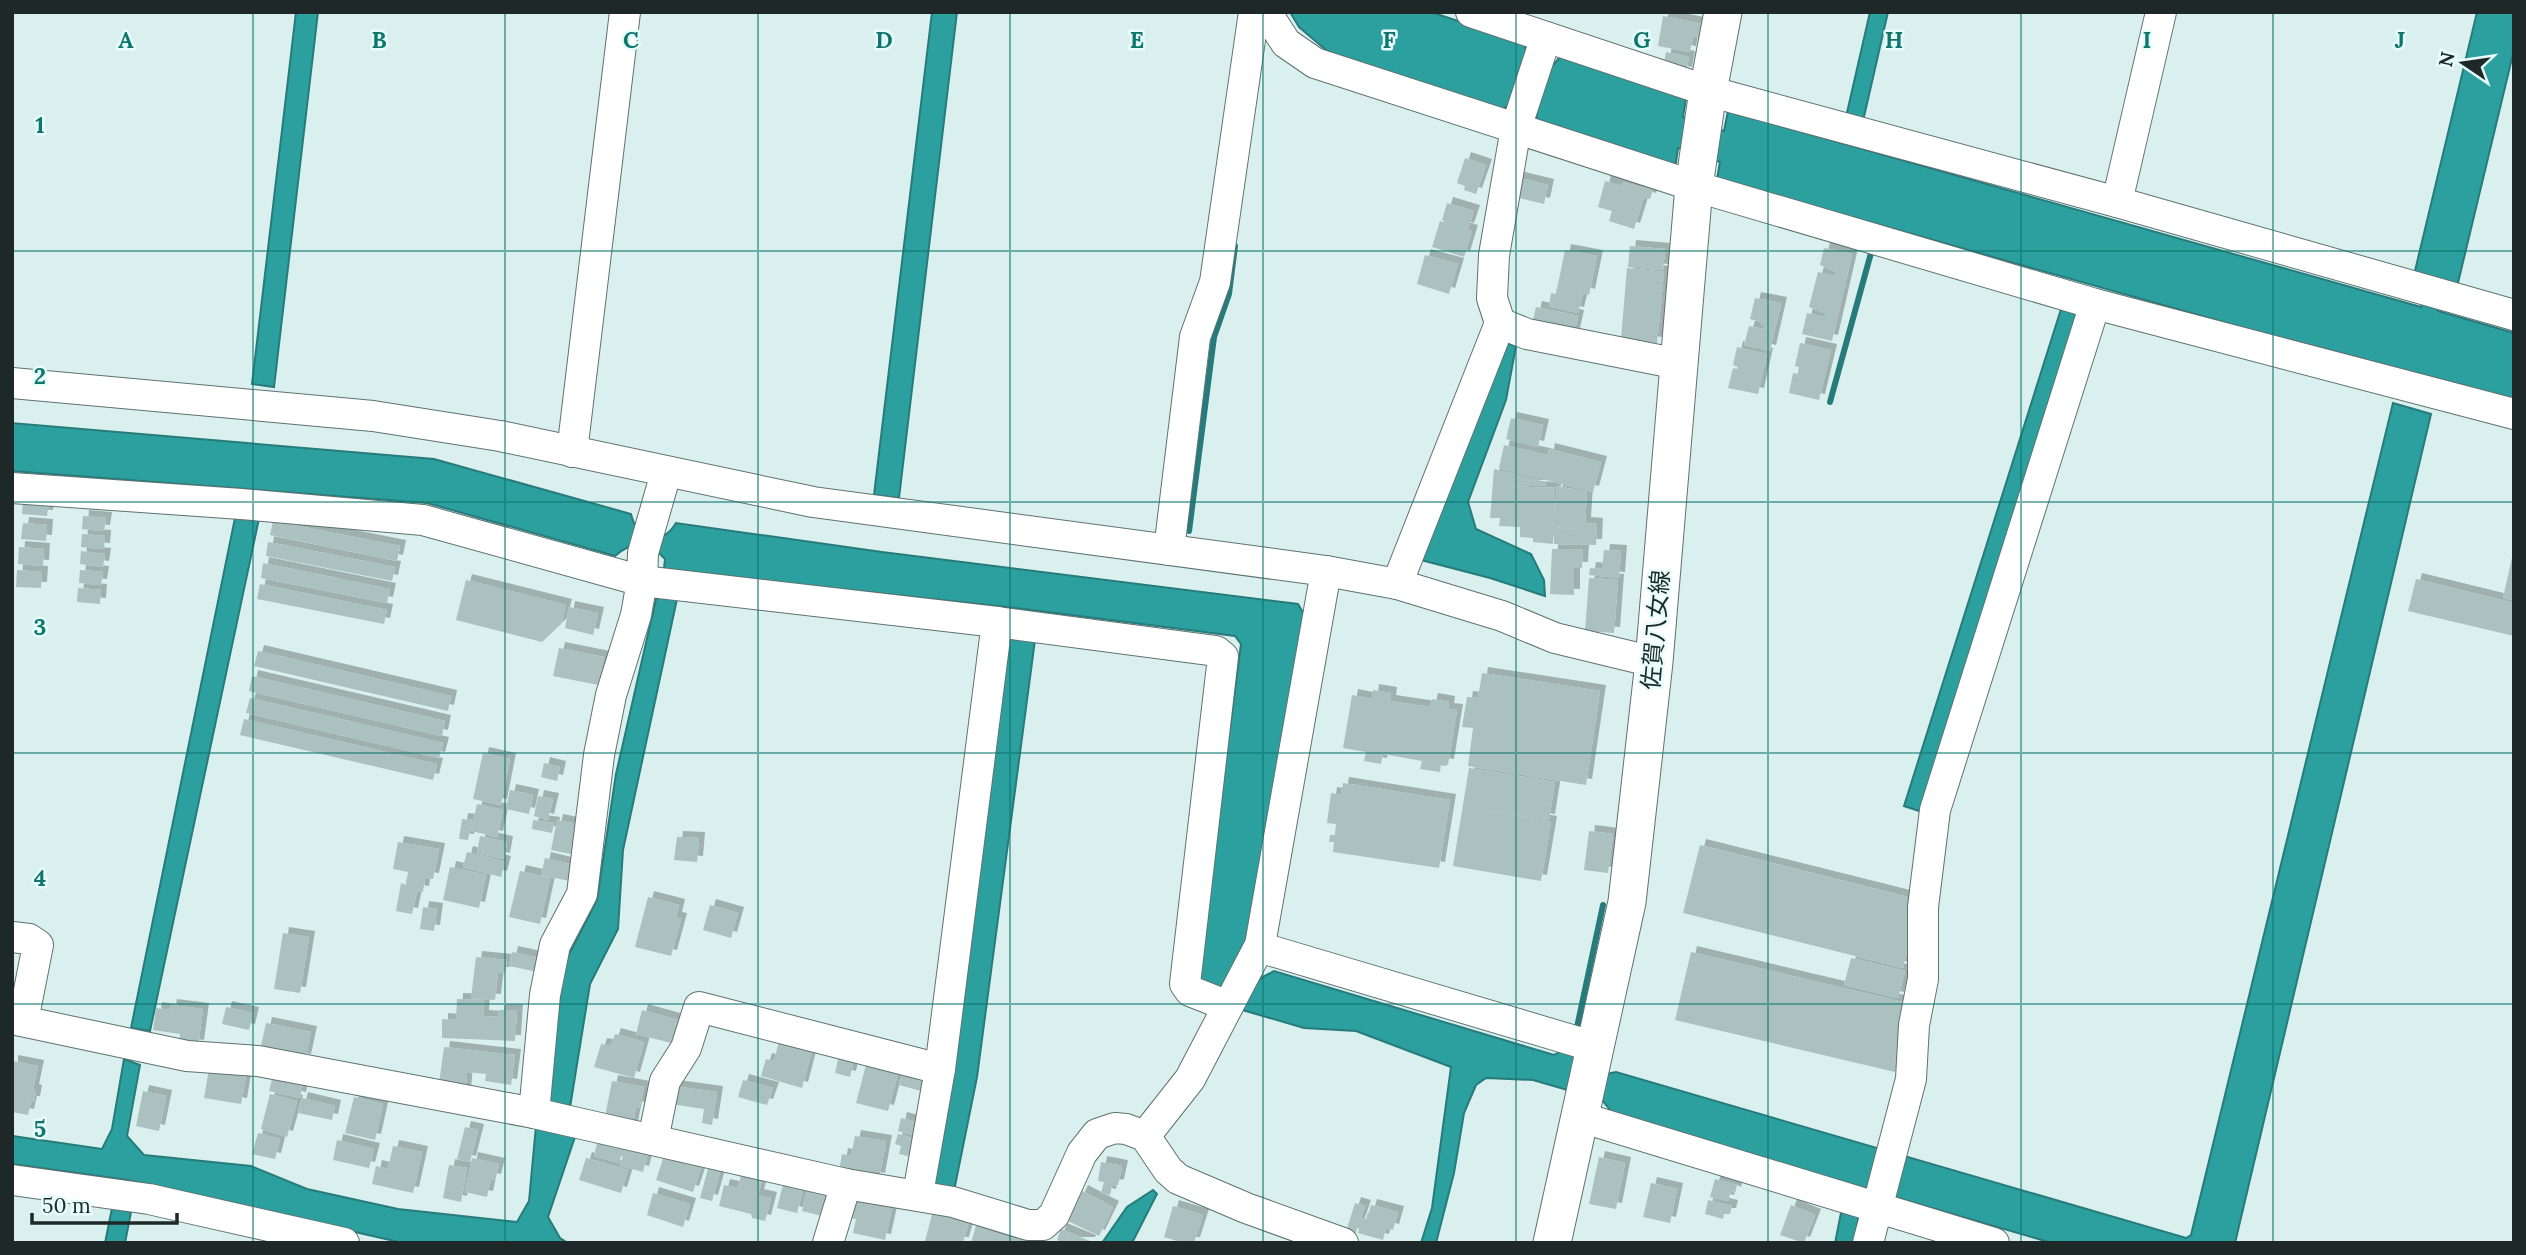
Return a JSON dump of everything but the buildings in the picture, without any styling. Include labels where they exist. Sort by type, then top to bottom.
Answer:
[{"type":"main road","name":"佐賀八女線","points":[[1552,1243],[1627,902],[1654,662],[1696,173],[1723,12]]},
{"type":"street","points":[[572,452],[625,12]]},
{"type":"street","points":[[1169,550],[1195,337],[1215,282],[1254,12]]},
{"type":"street","points":[[1266,12],[1286,43],[1315,63],[1516,128],[1696,173],[2095,303],[2514,414]]},
{"type":"street","points":[[1471,12],[1546,37],[1706,104],[2117,202],[2514,315]]},
{"type":"street","points":[[2117,202],[2161,12]]},
{"type":"street","points":[[1397,584],[1500,323],[1492,298],[1494,255],[1516,128],[1546,37]]},
{"type":"street","points":[[1868,1243],[1911,1079],[1913,1026],[1923,979],[1923,907],[1935,810],[2095,303]]},
{"type":"street","points":[[1500,323],[1527,334],[1679,364]]},
{"type":"street","points":[[12,383],[373,416],[500,436],[813,502],[1326,571],[1397,584],[1502,616],[1555,638],[1654,662]]},
{"type":"street","points":[[537,1114],[545,995],[555,945],[582,894],[599,755],[611,695],[636,615],[645,554],[666,473]]},
{"type":"street","points":[[12,488],[422,520],[645,554],[997,622],[1216,651],[1223,657],[1185,984],[1190,991],[1243,977],[1272,951],[1594,1055]]},
{"type":"street","points":[[1145,1136],[1190,1079],[1243,977],[1326,571]]},
{"type":"street","points":[[918,1194],[940,1069],[997,622]]},
{"type":"street","points":[[12,937],[29,940],[38,945],[18,1021],[187,1056],[258,1061],[572,1121],[846,1184],[918,1194],[1028,1225],[1043,1225],[1054,1215],[1082,1153],[1097,1134],[1115,1128],[1126,1129],[1145,1136],[1168,1170],[1178,1179],[1245,1208],[1343,1243]]},
{"type":"street","points":[[653,1140],[665,1081],[686,1048],[699,1007],[940,1069]]},
{"type":"street","points":[[1582,1108],[1876,1207],[1994,1243]]},
{"type":"street","points":[[12,1180],[149,1199],[344,1243]]},
{"type":"street","points":[[828,1243],[846,1184]]},
{"type":"water","points":[[296,12],[318,12],[274,387],[252,384]]},
{"type":"water","points":[[932,12],[957,12],[899,498],[874,495]]},
{"type":"water","points":[[1290,12],[1431,12],[1524,43],[1527,55],[1553,65],[1561,56],[1686,98],[1683,117],[1724,131],[1728,111],[2421,307],[2428,279],[2414,275],[2477,12],[2514,12],[2514,50],[2457,287],[2444,284],[2438,311],[2514,333],[2514,404],[1717,179],[1720,162],[1678,148],[1675,169],[1538,124],[1536,112],[1511,103],[1501,111],[1332,55],[1299,27]]},
{"type":"water","points":[[1870,12],[1888,12],[1863,121],[1846,117]]},
{"type":"water","points":[[2062,306],[2080,311],[1922,812],[1904,806]]},
{"type":"water","points":[[1505,342],[1516,346],[1506,400],[1468,502],[1476,529],[1531,554],[1544,580],[1545,596],[1421,560]]},
{"type":"water","points":[[2393,403],[2431,414],[2235,1243],[2052,1243],[1614,1115],[1602,1100],[1533,1080],[1486,1078],[1476,1085],[1464,1113],[1454,1173],[1436,1243],[1421,1243],[1432,1208],[1451,1067],[1356,1031],[1304,1028],[1239,1009],[1222,993],[1201,983],[1198,974],[1241,644],[1235,636],[1024,609],[674,571],[664,568],[665,559],[647,545],[628,547],[615,556],[427,503],[12,471],[12,423],[434,459],[631,514],[638,530],[650,538],[663,536],[676,523],[882,552],[1298,604],[1305,616],[1257,980],[1274,971],[1554,1055],[1564,1050],[1574,1053],[1574,1064],[1606,1074],[1616,1072],[2186,1238],[2191,1235]]},
{"type":"water","points":[[236,513],[260,514],[150,1031],[131,1028]]},
{"type":"water","points":[[668,595],[677,599],[623,850],[618,929],[590,984],[567,1126],[575,1137],[548,1217],[560,1238],[568,1243],[403,1243],[128,1180],[12,1164],[12,1136],[102,1149],[112,1129],[124,1059],[140,1065],[127,1136],[144,1155],[251,1166],[307,1189],[398,1209],[517,1222],[529,1201],[536,1126],[543,1123],[564,964],[597,900],[616,774],[656,599]]},
{"type":"water","points":[[1008,637],[1035,640],[977,1077],[954,1191],[930,1184]]},
{"type":"water","points":[[1153,1190],[1157,1194],[1132,1243],[1102,1243],[1127,1207]]},
{"type":"water","points":[[112,1208],[131,1212],[125,1243],[105,1243]]},
{"type":"water","points":[[1842,1208],[1859,1215],[1854,1243],[1835,1243]]},
{"type":"waterway","points":[[1189,531],[1214,337],[1229,294],[1235,246]]},
{"type":"waterway","points":[[1830,402],[1871,253]]},
{"type":"waterway","points":[[1576,1032],[1603,905]]}]
